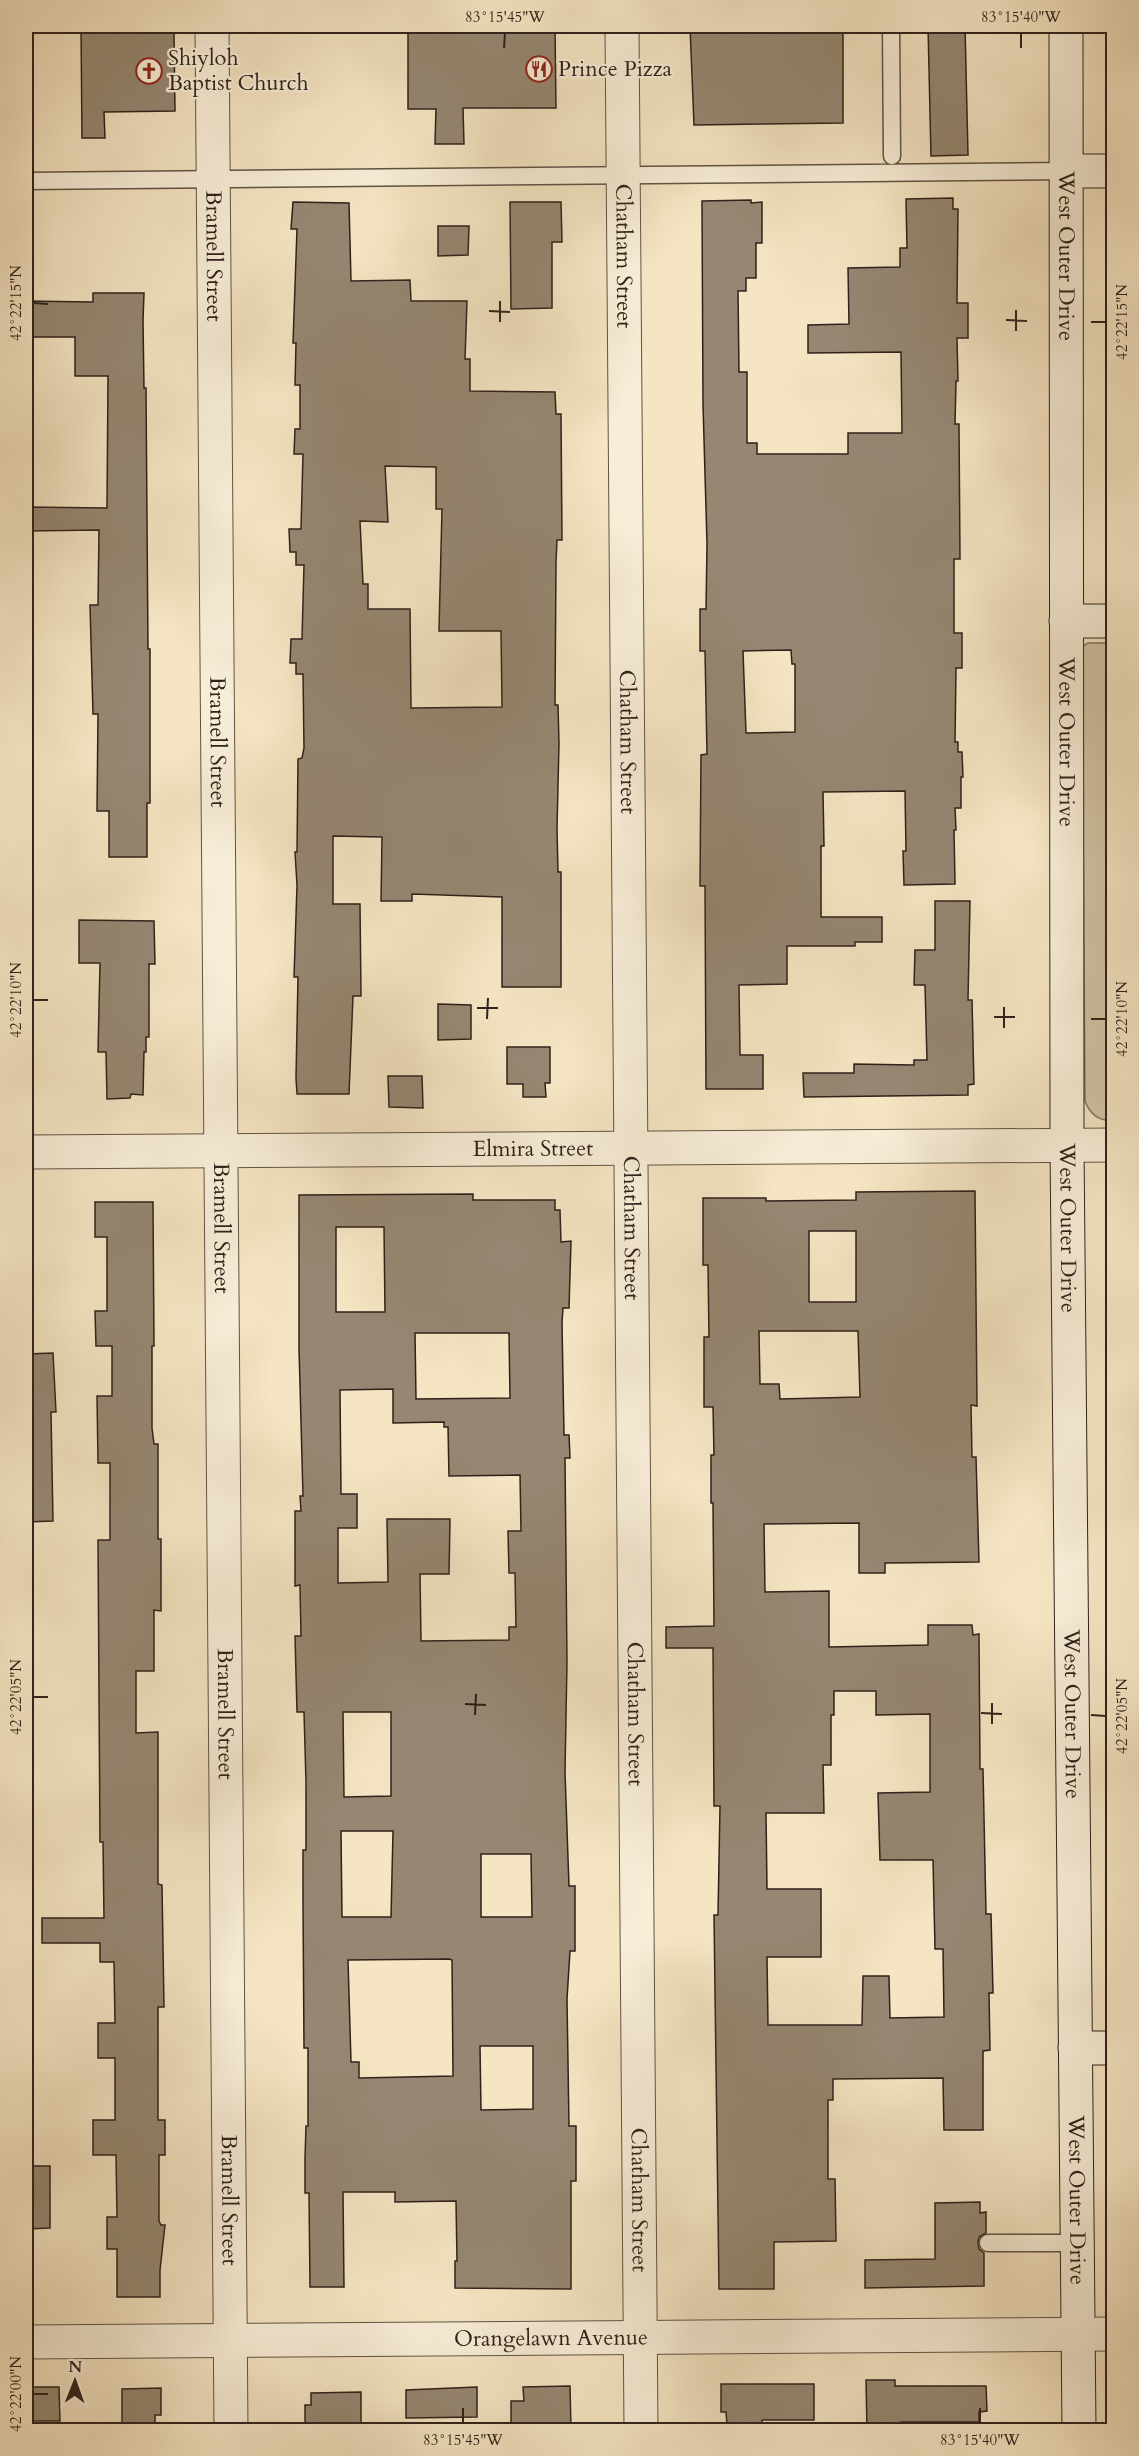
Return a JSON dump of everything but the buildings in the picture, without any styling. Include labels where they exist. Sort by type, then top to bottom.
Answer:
[{"type":"street","name":"Bramell Street","points":[[212,26],[231,2430]]},
{"type":"street","name":"Chatham Street","points":[[622,26],[641,2430]]},
{"type":"street","name":"West Outer Drive","points":[[1066,26],[1067,1145],[1079,2430]]},
{"type":"street","points":[[1066,171],[1113,171]]},
{"type":"street","points":[[1066,621],[1113,621]]},
{"type":"street","name":"Elmira Street","points":[[26,1152],[1113,1145]]},
{"type":"street","points":[[1075,2048],[1113,2048]]},
{"type":"street","name":"Orangelawn Avenue","points":[[26,2343],[1113,2334]]},
{"type":"lane","points":[[891,26],[892,156]]},
{"type":"lane","points":[[26,181],[1066,171]]},
{"type":"lane","points":[[988,2243],[1077,2243]]},
{"type":"shaded area","points":[[1088,643],[1113,643],[1114,1120],[1104,1120],[1096,1116],[1085,1101],[1082,651],[1083,646]]},
{"type":"place","name":"Prince Pizza","points":[[539,69]]},
{"type":"place","name":"Shiyloh Baptist Church","points":[[149,71]]}]
